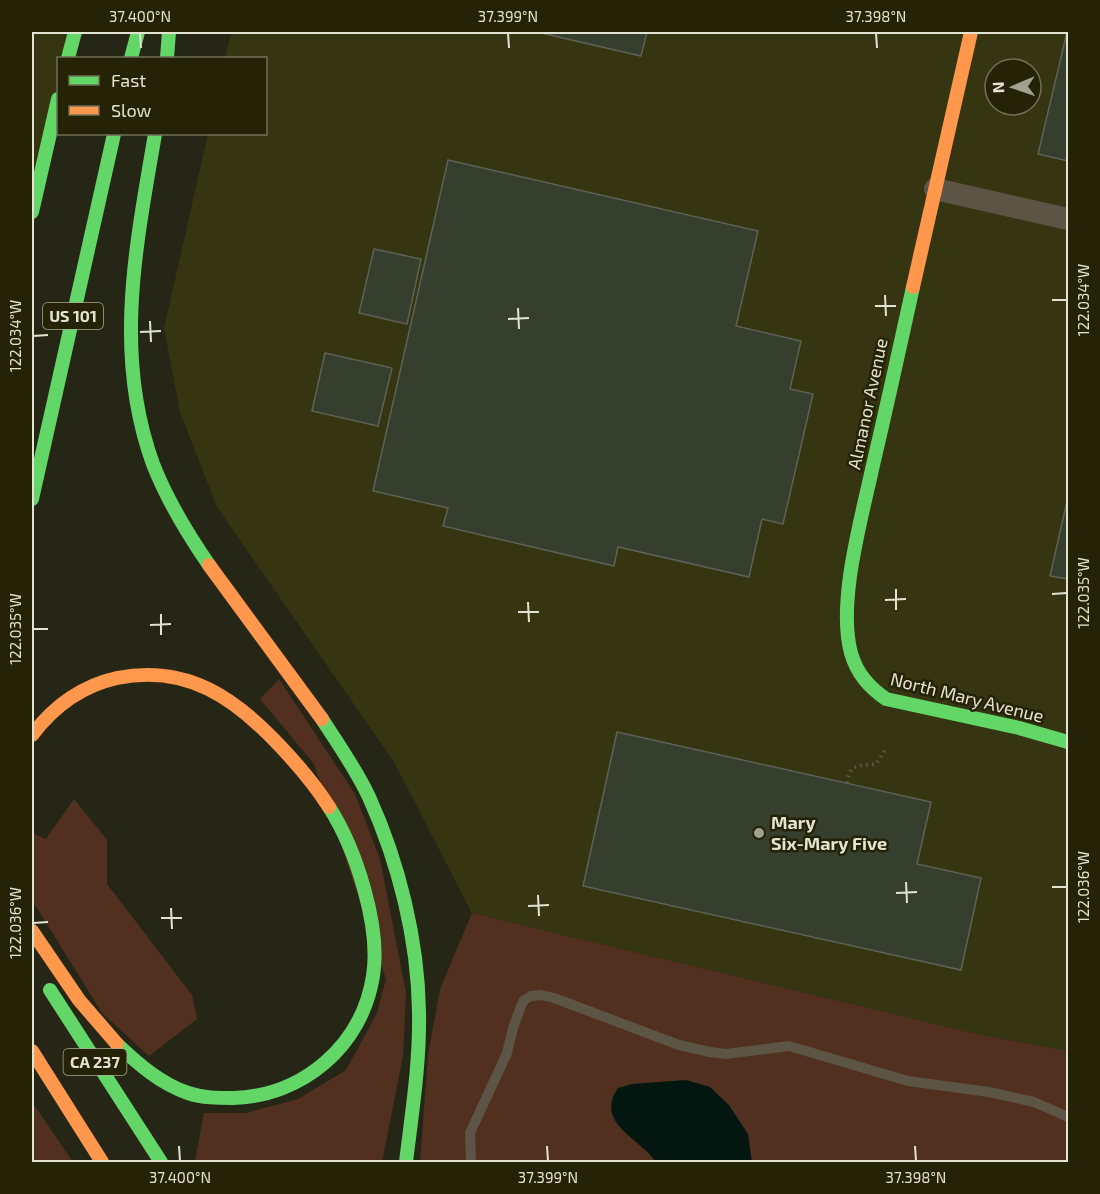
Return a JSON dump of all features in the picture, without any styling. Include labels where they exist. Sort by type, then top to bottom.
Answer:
[{"type":"main road","points":[[68,57],[75,32]]},
{"type":"main road","points":[[132,57],[138,32]]},
{"type":"main road","points":[[167,57],[169,32]]},
{"type":"main road","name":"Almanor Avenue","points":[[862,679],[852,662],[848,642],[848,604],[854,551],[971,32]]},
{"type":"main road","points":[[32,212],[57,103]]},
{"type":"main road","name":"US 101","points":[[32,499],[114,135]]},
{"type":"main road","points":[[155,135],[132,278],[129,333],[130,366],[143,435],[160,483],[184,529],[325,722],[366,790],[392,857],[409,921],[418,992],[417,1055],[406,1162]]},
{"type":"main road","points":[[32,735],[43,719],[73,695],[100,682],[133,675],[156,674],[190,681],[218,693],[249,713],[309,776],[338,822],[353,857],[366,901],[375,948],[372,987],[359,1021],[344,1046],[321,1068],[291,1086],[258,1096],[221,1099],[186,1093],[152,1076],[120,1048],[61,976],[32,931]]},
{"type":"main road","name":"North Mary Avenue","points":[[862,679],[871,691],[886,699],[1018,728],[1068,742]]},
{"type":"main road","name":"CA 237","points":[[44,981],[161,1162]]},
{"type":"main road","name":"CA 237","points":[[32,1051],[102,1162]]},
{"type":"street","points":[[935,189],[1068,219]]},
{"type":"lane","points":[[471,1162],[470,1133],[507,1053],[521,1006],[524,1000],[531,996],[541,995],[679,1045],[726,1054],[789,1046],[908,1081],[989,1092],[1034,1102],[1068,1117]]},
{"type":"path","points":[[847,783],[851,770],[862,765],[876,764],[885,750]]},
{"type":"shaded area","points":[[32,32],[75,32],[57,57],[57,103],[32,212]]},
{"type":"shaded area","points":[[231,32],[1068,32],[1068,1051],[977,1034],[472,913],[394,762],[217,507],[180,412],[164,328],[208,135],[267,135],[267,57],[225,57]]},
{"type":"shaded area","points":[[279,679],[355,794],[380,859],[406,993],[403,1056],[382,1162],[195,1161],[204,1113],[246,1113],[298,1099],[346,1070],[377,1013],[386,979],[314,764],[260,699]]},
{"type":"shaded area","points":[[74,799],[107,840],[107,884],[192,995],[197,1019],[149,1056],[102,1013],[32,900],[32,833],[46,839]]},
{"type":"shaded area","points":[[472,913],[977,1034],[1068,1051],[1068,1162],[420,1162],[428,1055],[440,989]]},
{"type":"shaded area","points":[[686,1080],[710,1087],[729,1105],[748,1134],[752,1162],[656,1162],[615,1120],[612,1100],[618,1088],[632,1084]]},
{"type":"shaded area","points":[[32,1102],[73,1162],[32,1162]]},
{"type":"building","points":[[537,32],[647,32],[641,56]]},
{"type":"building","points":[[1068,32],[1068,161],[1038,154]]},
{"type":"building","points":[[448,160],[758,231],[736,326],[801,341],[790,389],[813,394],[783,524],[762,519],[749,577],[618,547],[614,566],[443,526],[448,508],[373,491]]},
{"type":"building","points":[[374,249],[421,259],[407,324],[359,313]]},
{"type":"building","points":[[325,353],[392,368],[378,426],[312,411]]},
{"type":"building","points":[[1068,497],[1068,579],[1050,576]]},
{"type":"building","name":"Mary Six-Mary Five","points":[[617,732],[931,802],[917,864],[981,878],[961,970],[583,886]]},
{"type":"traffic: fast","points":[[68,57],[75,32]]},
{"type":"traffic: fast","points":[[131,57],[138,32]]},
{"type":"traffic: fast","points":[[167,57],[169,32]]},
{"type":"traffic: fast","points":[[32,212],[57,103]]},
{"type":"traffic: fast","points":[[32,499],[114,135]]},
{"type":"traffic: fast","points":[[155,135],[135,259],[131,341],[134,382],[141,423],[153,464],[178,516],[209,565]]},
{"type":"traffic: fast","points":[[913,287],[853,559],[847,609],[847,632],[851,653],[864,679],[886,699],[1019,728],[1068,742]]},
{"type":"traffic: fast","points":[[322,719],[347,757],[380,822],[398,875],[411,930],[418,985],[419,1031],[406,1162]]},
{"type":"traffic: fast","points":[[117,1044],[150,1073],[178,1089],[199,1096],[227,1098],[259,1095],[283,1088],[305,1077],[342,1045],[367,1001],[375,956],[370,912],[357,866],[329,807]]},
{"type":"traffic: fast","points":[[50,990],[161,1162]]},
{"type":"traffic: slow","points":[[913,287],[971,32]]},
{"type":"traffic: slow","points":[[209,565],[322,719]]},
{"type":"traffic: slow","points":[[32,735],[59,706],[92,686],[117,678],[142,675],[166,676],[187,681],[208,689],[245,713],[300,768],[329,807]]},
{"type":"traffic: slow","points":[[32,931],[79,1000],[117,1044]]},
{"type":"traffic: slow","points":[[32,1051],[102,1162]]},
{"type":"place","name":"Mary Six-Mary Five","points":[[759,833]]}]
